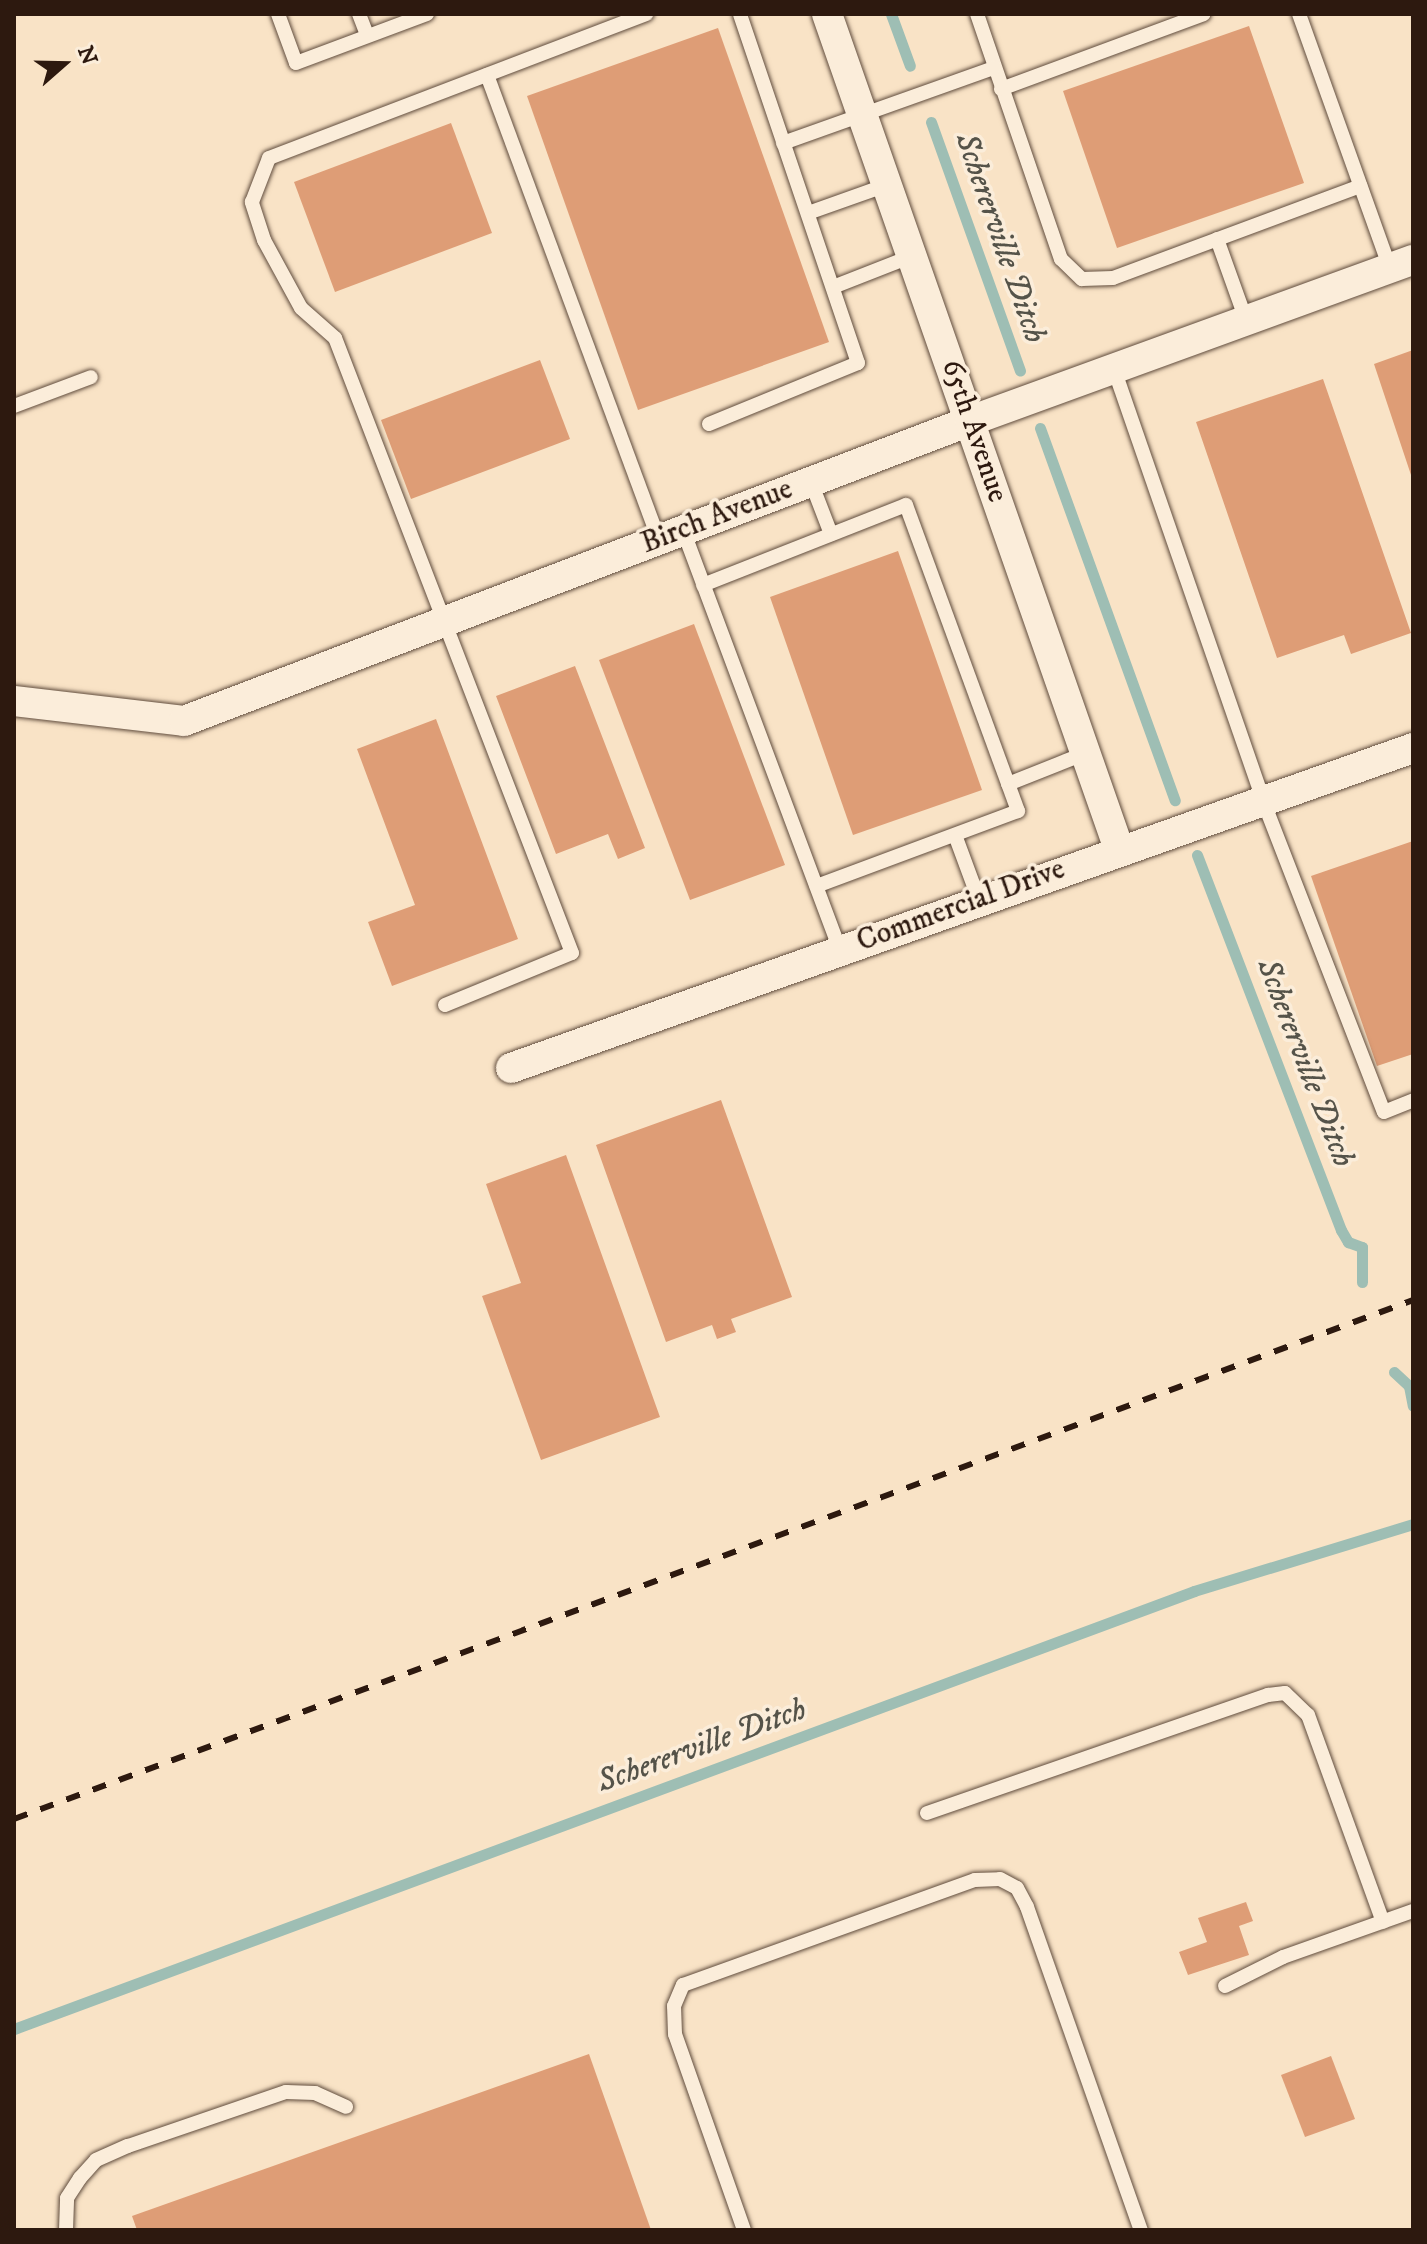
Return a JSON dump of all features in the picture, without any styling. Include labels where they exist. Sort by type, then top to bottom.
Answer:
[{"type":"street","name":"65th Avenue","points":[[827,14],[1119,849]]},
{"type":"street","name":"Birch Avenue","points":[[14,701],[184,721],[970,421],[1401,264]]},
{"type":"street","name":"Commercial Drive","points":[[511,1068],[1119,849],[1264,803],[1413,748]]},
{"type":"lane","points":[[278,14],[296,63],[427,14]]},
{"type":"lane","points":[[359,14],[367,35]]},
{"type":"lane","points":[[445,1005],[572,953],[442,623],[335,338],[301,308],[264,240],[252,202],[269,158],[646,14]]},
{"type":"lane","points":[[709,424],[858,363],[740,14]]},
{"type":"lane","points":[[977,14],[1061,259],[1082,279],[1113,278],[1360,186]]},
{"type":"lane","points":[[1001,89],[1204,14]]},
{"type":"lane","points":[[1299,14],[1360,186],[1401,264]]},
{"type":"lane","points":[[783,143],[994,68]]},
{"type":"lane","points":[[487,75],[671,535],[703,585],[840,950]]},
{"type":"lane","points":[[808,213],[887,185]]},
{"type":"lane","points":[[1217,239],[1246,320]]},
{"type":"lane","points":[[833,287],[912,256]]},
{"type":"lane","points":[[1114,369],[1264,803],[1384,1112],[1413,1100]]},
{"type":"lane","points":[[14,406],[91,377]]},
{"type":"lane","points":[[811,482],[831,534]]},
{"type":"lane","points":[[703,585],[906,505],[1018,811],[816,886]]},
{"type":"lane","points":[[1008,784],[1086,753]]},
{"type":"lane","points":[[955,835],[979,900]]},
{"type":"lane","points":[[927,1813],[1268,1695],[1285,1693],[1308,1715],[1383,1922]]},
{"type":"lane","points":[[744,2230],[675,2034],[674,2006],[683,1985],[975,1880],[1000,1879],[1017,1888],[1027,1907],[1141,2230]]},
{"type":"lane","points":[[1225,1986],[1283,1957],[1413,1911]]},
{"type":"lane","points":[[66,2230],[67,2198],[80,2178],[107,2156],[286,2092],[315,2093],[346,2107]]},
{"type":"building","points":[[1249,26],[1304,183],[1117,248],[1063,91]]},
{"type":"building","points":[[718,28],[829,342],[638,410],[527,96]]},
{"type":"building","points":[[451,123],[492,233],[335,292],[294,182]]},
{"type":"building","points":[[1413,350],[1413,477],[1412,478],[1374,364]]},
{"type":"building","points":[[540,360],[570,439],[411,499],[381,420]]},
{"type":"building","points":[[1323,379],[1411,633],[1351,654],[1344,635],[1277,658],[1196,422]]},
{"type":"building","points":[[898,551],[982,790],[853,835],[770,597]]},
{"type":"building","points":[[694,624],[785,865],[690,900],[599,660]]},
{"type":"building","points":[[575,666],[645,848],[618,859],[608,834],[556,854],[496,696]]},
{"type":"building","points":[[436,719],[518,939],[392,986],[368,922],[415,905],[357,749]]},
{"type":"building","points":[[1413,841],[1413,1054],[1377,1066],[1311,876]]},
{"type":"building","points":[[721,1100],[792,1297],[731,1319],[736,1332],[717,1339],[712,1325],[666,1342],[596,1145]]},
{"type":"building","points":[[566,1155],[660,1417],[541,1460],[482,1296],[521,1283],[486,1184]]},
{"type":"building","points":[[1246,1902],[1253,1921],[1239,1926],[1249,1955],[1188,1975],[1179,1952],[1207,1942],[1198,1918]]},
{"type":"building","points":[[589,2054],[651,2230],[137,2230],[132,2216]]},
{"type":"building","points":[[1331,2056],[1355,2119],[1305,2137],[1281,2075]]},
{"type":"waterway","name":"Schererville Ditch","points":[[891,14],[910,66]]},
{"type":"waterway","name":"Schererville Ditch","points":[[931,122],[1020,371]]},
{"type":"waterway","name":"Schererville Ditch","points":[[1040,428],[1175,800]]},
{"type":"waterway","name":"Schererville Ditch","points":[[1197,855],[1341,1230],[1348,1242],[1362,1247],[1362,1282]]},
{"type":"waterway","name":"Schererville Ditch","points":[[1394,1372],[1409,1386],[1413,1406]]},
{"type":"waterway","name":"Schererville Ditch","points":[[14,2029],[1194,1591],[1413,1524]]},
{"type":"railway","points":[[14,1819],[1413,1300]]}]
